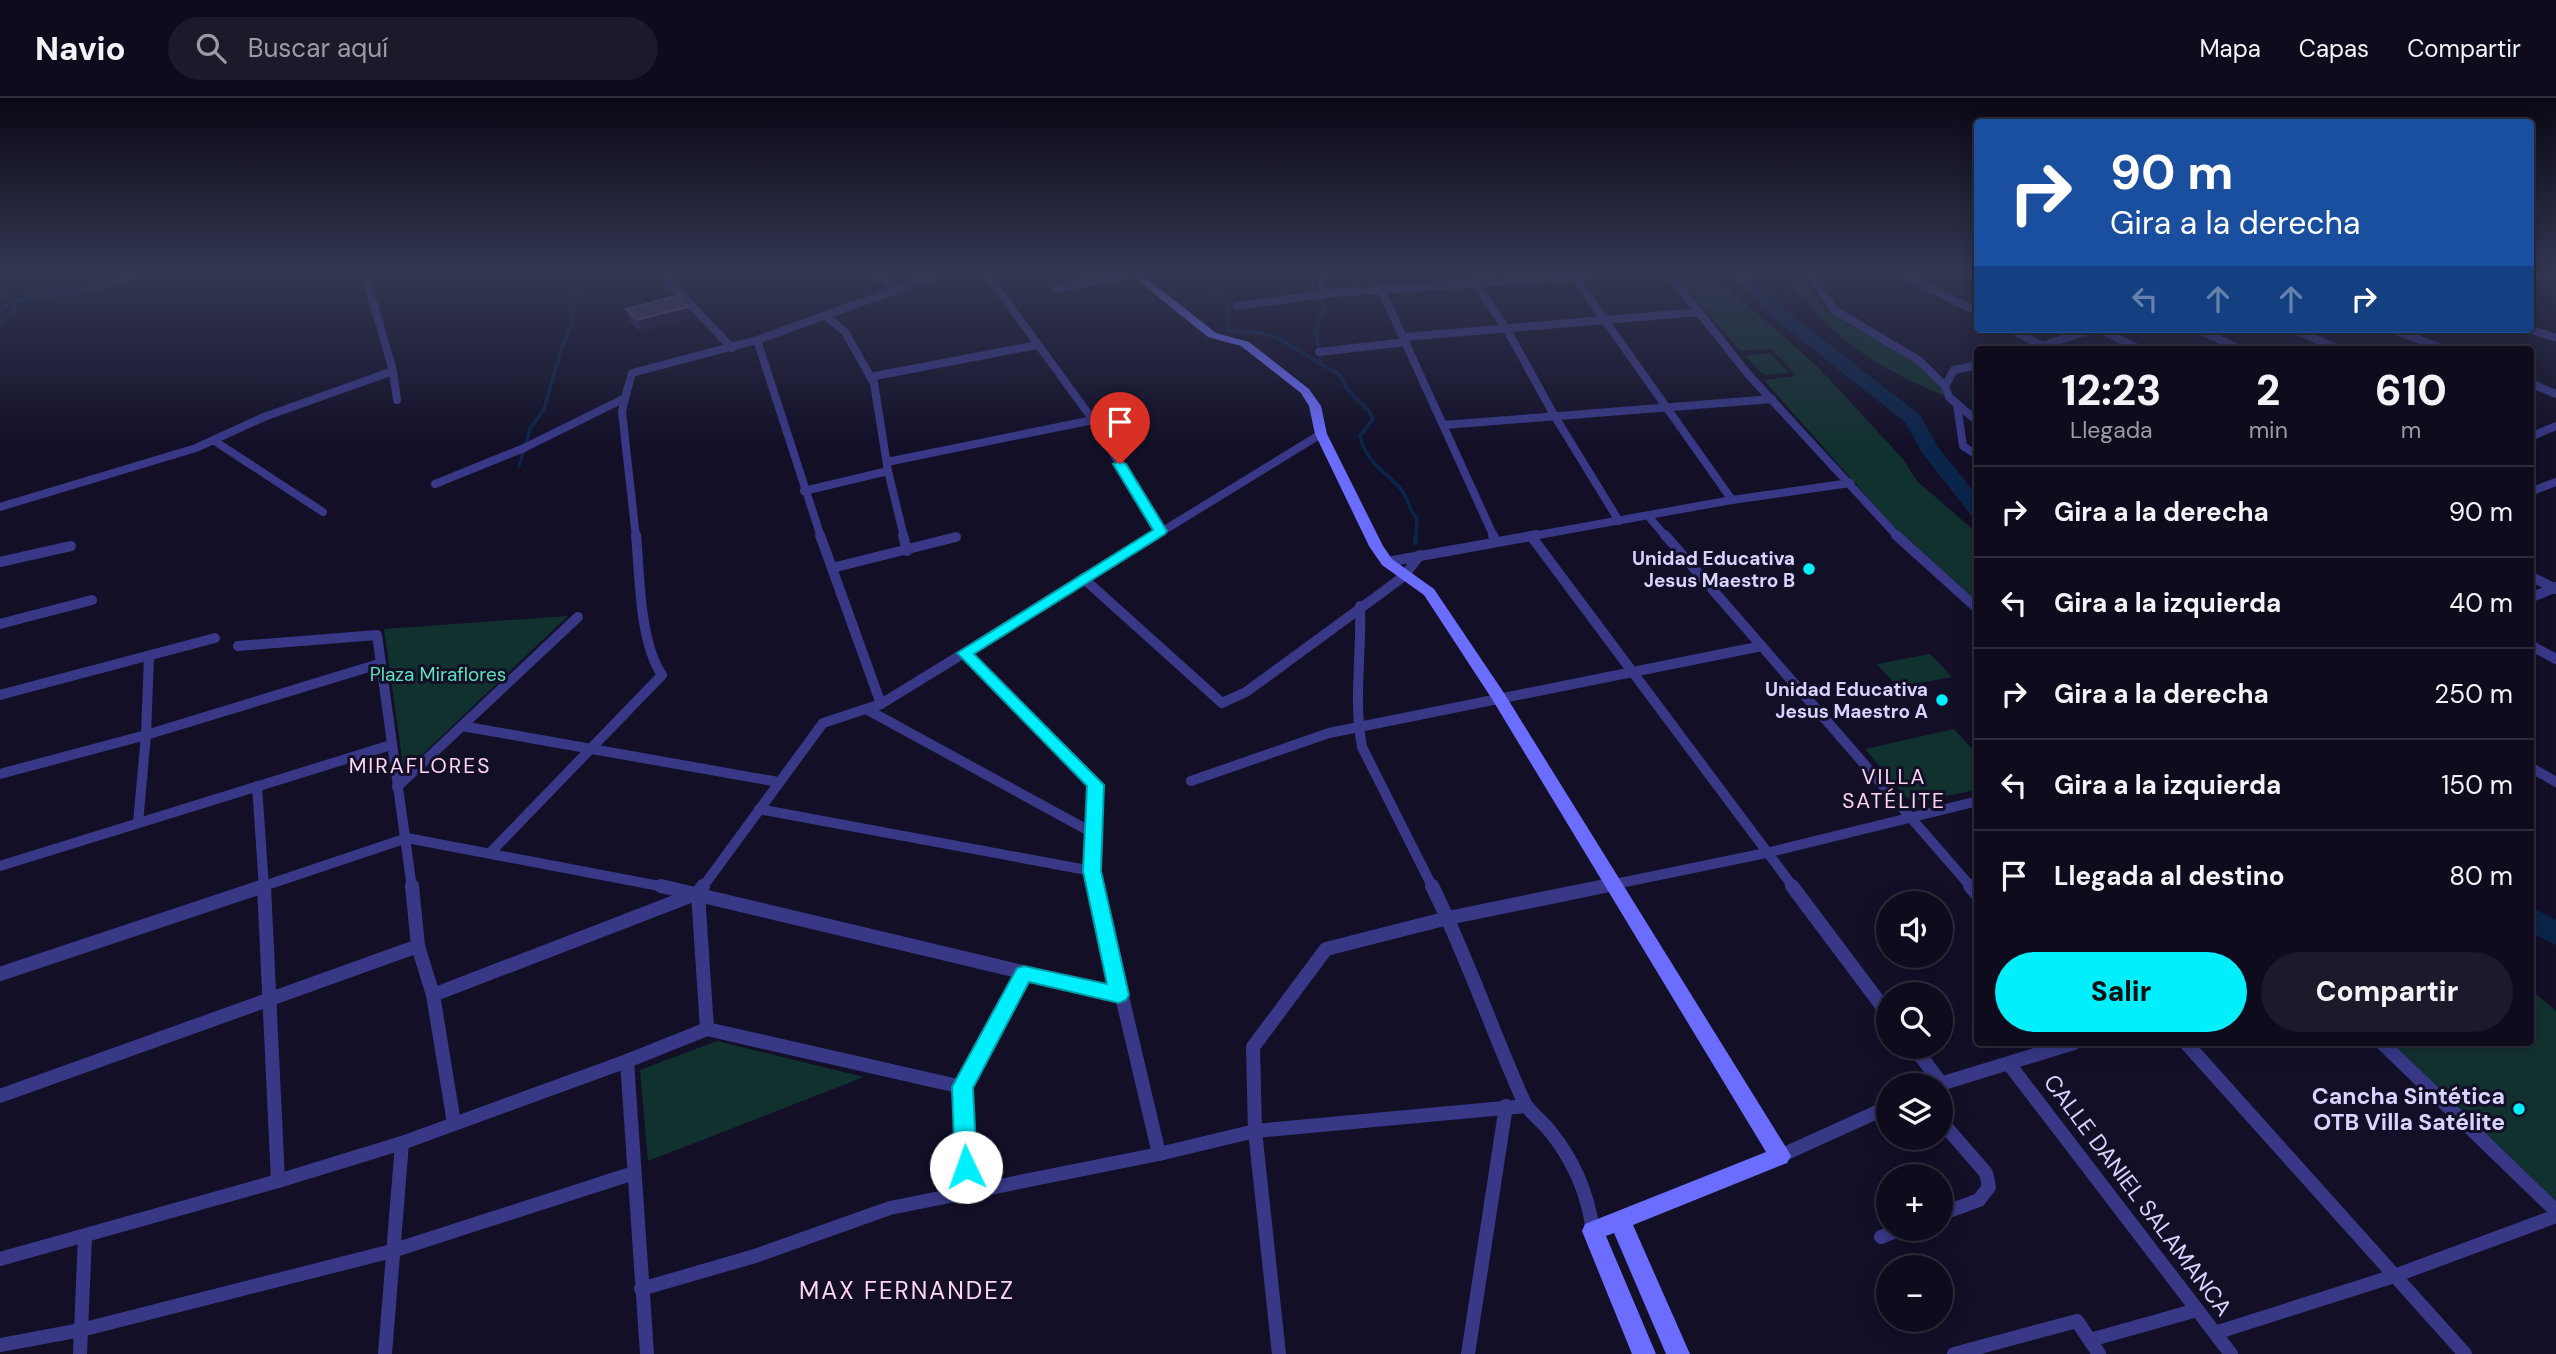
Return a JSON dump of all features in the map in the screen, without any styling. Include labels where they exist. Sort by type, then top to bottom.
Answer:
[{"type":"street","points":[[382,332],[393,371],[397,400]]},
{"type":"street","points":[[716,332],[732,348]]},
{"type":"street","points":[[490,853],[663,676],[655,665],[647,638],[622,412],[632,373],[732,348],[781,332]]},
{"type":"street","points":[[845,332],[874,383],[888,467],[907,551]]},
{"type":"street","points":[[1028,332],[1093,420],[1160,531]]},
{"type":"street","points":[[1208,332],[1244,344],[1305,391],[1315,406],[1321,434],[1368,530],[1387,562],[1429,592],[1499,697],[1780,1156]]},
{"type":"street","points":[[1401,332],[1496,542]]},
{"type":"street","points":[[1319,352],[1473,332]]},
{"type":"street","points":[[1508,332],[1554,415],[1619,521]]},
{"type":"street","points":[[1611,332],[1732,500]]},
{"type":"street","points":[[1715,332],[1747,373],[1895,534],[1974,605]]},
{"type":"street","points":[[1870,332],[1920,361],[1945,386],[1949,397],[1974,419]]},
{"type":"street","points":[[2538,332],[2556,338]]},
{"type":"street","points":[[2018,333],[2043,346]]},
{"type":"street","points":[[2052,346],[2083,333]]},
{"type":"street","points":[[2107,333],[2134,346]]},
{"type":"street","points":[[2206,333],[2233,346]]},
{"type":"street","points":[[2302,333],[2331,346]]},
{"type":"street","points":[[2401,333],[2436,346]]},
{"type":"street","points":[[757,340],[804,491],[881,704]]},
{"type":"street","points":[[870,377],[1037,345]]},
{"type":"street","points":[[1945,386],[1954,370],[1974,366]]},
{"type":"street","points":[[0,507],[196,448],[264,416],[393,371]]},
{"type":"street","points":[[2534,385],[2556,394]]},
{"type":"street","points":[[435,484],[524,448],[625,398]]},
{"type":"street","points":[[1444,425],[1772,398]]},
{"type":"street","points":[[1957,404],[1963,446],[1974,453]]},
{"type":"street","points":[[804,491],[888,467],[1093,420]]},
{"type":"street","points":[[2534,434],[2556,426]]},
{"type":"street","points":[[433,995],[698,893],[823,723],[881,704],[1321,434]]},
{"type":"street","points":[[213,440],[323,512]]},
{"type":"street","points":[[2534,490],[2556,482]]},
{"type":"street","points":[[1387,562],[1732,500],[1850,483]]},
{"type":"street","points":[[1649,517],[1974,890]]},
{"type":"street","points":[[1531,536],[1631,674],[1876,998]]},
{"type":"street","points":[[832,568],[956,537]]},
{"type":"street","points":[[0,562],[71,546]]},
{"type":"street","points":[[1083,578],[1222,703],[1246,691],[1404,576],[1420,555]]},
{"type":"street","points":[[2534,578],[2555,588]]},
{"type":"street","points":[[2534,596],[2555,588]]},
{"type":"street","points":[[0,624],[92,600]]},
{"type":"street","points":[[1360,606],[1362,645],[1358,726],[1362,747],[1448,918],[1525,1105],[1544,1120],[1579,1181],[1592,1210],[1593,1231],[1644,1354]]},
{"type":"street","points":[[397,787],[578,617]]},
{"type":"street","points":[[238,646],[377,635],[397,787],[407,838],[418,946],[433,995],[454,1123]]},
{"type":"street","points":[[0,695],[215,638]]},
{"type":"street","points":[[1191,782],[1329,733],[1358,726],[1762,646]]},
{"type":"street","points":[[2534,647],[2556,659]]},
{"type":"street","points":[[965,653],[1096,785],[1092,871],[1119,995],[1159,1154]]},
{"type":"street","points":[[138,823],[146,735],[149,656]]},
{"type":"street","points":[[0,774],[146,735],[379,664]]},
{"type":"street","points":[[866,709],[1093,833]]},
{"type":"street","points":[[462,726],[778,782]]},
{"type":"street","points":[[0,866],[391,745]]},
{"type":"street","points":[[2534,769],[2556,782]]},
{"type":"street","points":[[257,786],[271,998],[278,1181]]},
{"type":"street","points":[[1279,1354],[1255,1132],[1253,1047],[1326,949],[1448,918],[1766,853],[1974,802]]},
{"type":"street","points":[[758,809],[1092,871]]},
{"type":"street","points":[[0,974],[407,838],[698,893],[1119,995]]},
{"type":"street","points":[[698,893],[707,1029]]},
{"type":"street","points":[[0,1096],[418,946]]},
{"type":"street","points":[[967,1194],[962,1087],[1024,973]]},
{"type":"street","points":[[0,1259],[278,1181],[402,1143],[707,1029],[962,1087]]},
{"type":"street","points":[[1953,1080],[2065,1046]]},
{"type":"street","points":[[2189,1046],[2465,1354]]},
{"type":"street","points":[[2215,1333],[2394,1276],[2556,1213],[2385,1046]]},
{"type":"street","points":[[627,1061],[647,1354]]},
{"type":"street","name":"CALLE DANIEL SALAMANCA","points":[[2009,1064],[2231,1354]]},
{"type":"street","points":[[641,1289],[755,1256],[890,1208],[1255,1132],[1525,1105]]},
{"type":"street","points":[[1468,1354],[1506,1106]]},
{"type":"street","points":[[1593,1231],[1780,1156],[1876,1112]]},
{"type":"street","points":[[1953,1135],[1986,1174],[1989,1187],[1979,1200],[1953,1210]]},
{"type":"street","points":[[385,1354],[402,1143]]},
{"type":"street","points":[[0,1345],[81,1330],[392,1251],[634,1173]]},
{"type":"street","points":[[1620,1221],[1678,1354]]},
{"type":"street","points":[[80,1354],[85,1236]]},
{"type":"street","points":[[2090,1340],[2197,1310]]},
{"type":"street","points":[[1954,1354],[2077,1321],[2099,1354]]},
{"type":"green space","points":[[1724,332],[1778,332],[1818,367],[1903,459],[1917,481],[1974,530],[1974,598],[1890,523],[1764,380],[1796,376],[1771,349],[1740,351]]},
{"type":"green space","points":[[1835,332],[1862,332],[1897,350],[1927,371],[1945,396],[1900,376],[1859,351]]},
{"type":"green space","points":[[1770,353],[1789,373],[1764,375],[1745,356]]},
{"type":"green space","name":"Plaza Miraflores","points":[[568,616],[404,772],[384,629]]},
{"type":"green space","points":[[1930,654],[1952,677],[1898,687],[1877,664]]},
{"type":"green space","points":[[1954,729],[1974,751],[1974,791],[1921,801],[1907,798],[1865,749]]},
{"type":"green space","name":"Cancha Sintética OTB Villa Satélite","points":[[2534,993],[2556,1011],[2556,1201],[2393,1046],[2534,1046]]},
{"type":"green space","points":[[717,1041],[864,1077],[648,1161],[640,1070]]},
{"type":"waterway","points":[[519,466],[530,429],[544,409],[569,332]]},
{"type":"waterway","points":[[1238,332],[1261,333],[1278,338],[1321,364]]},
{"type":"waterway","points":[[1316,332],[1321,364]]},
{"type":"waterway","points":[[1802,332],[1913,419],[1929,449],[1974,506]]},
{"type":"waterway","points":[[1321,364],[1339,374],[1347,389],[1369,411],[1373,419],[1360,436],[1363,446],[1377,466],[1403,493],[1417,519],[1416,537]]},
{"type":"waterway","points":[[1415,543],[1416,535]]},
{"type":"waterway","points":[[2534,920],[2556,934]]},
{"type":"place","name":"Unidad Educativa Jesus Maestro B","points":[[1809,569]]},
{"type":"place","name":"Unidad Educativa Jesus Maestro A","points":[[1942,700]]},
{"type":"place","name":"Cancha Sintética OTB Villa Satélite","points":[[2519,1109]]},
{"type":"district","name":"MIRAFLORES","points":[[420,766]]},
{"type":"district","name":"VILLA SATÉLITE","points":[[1894,789]]},
{"type":"district","name":"MAX FERNANDEZ","points":[[907,1291]]},
{"type":"route","points":[[966,1167],[962,1087],[1024,973],[1119,995],[1092,871],[1096,785],[965,653],[1160,531],[1120,464]]}]
